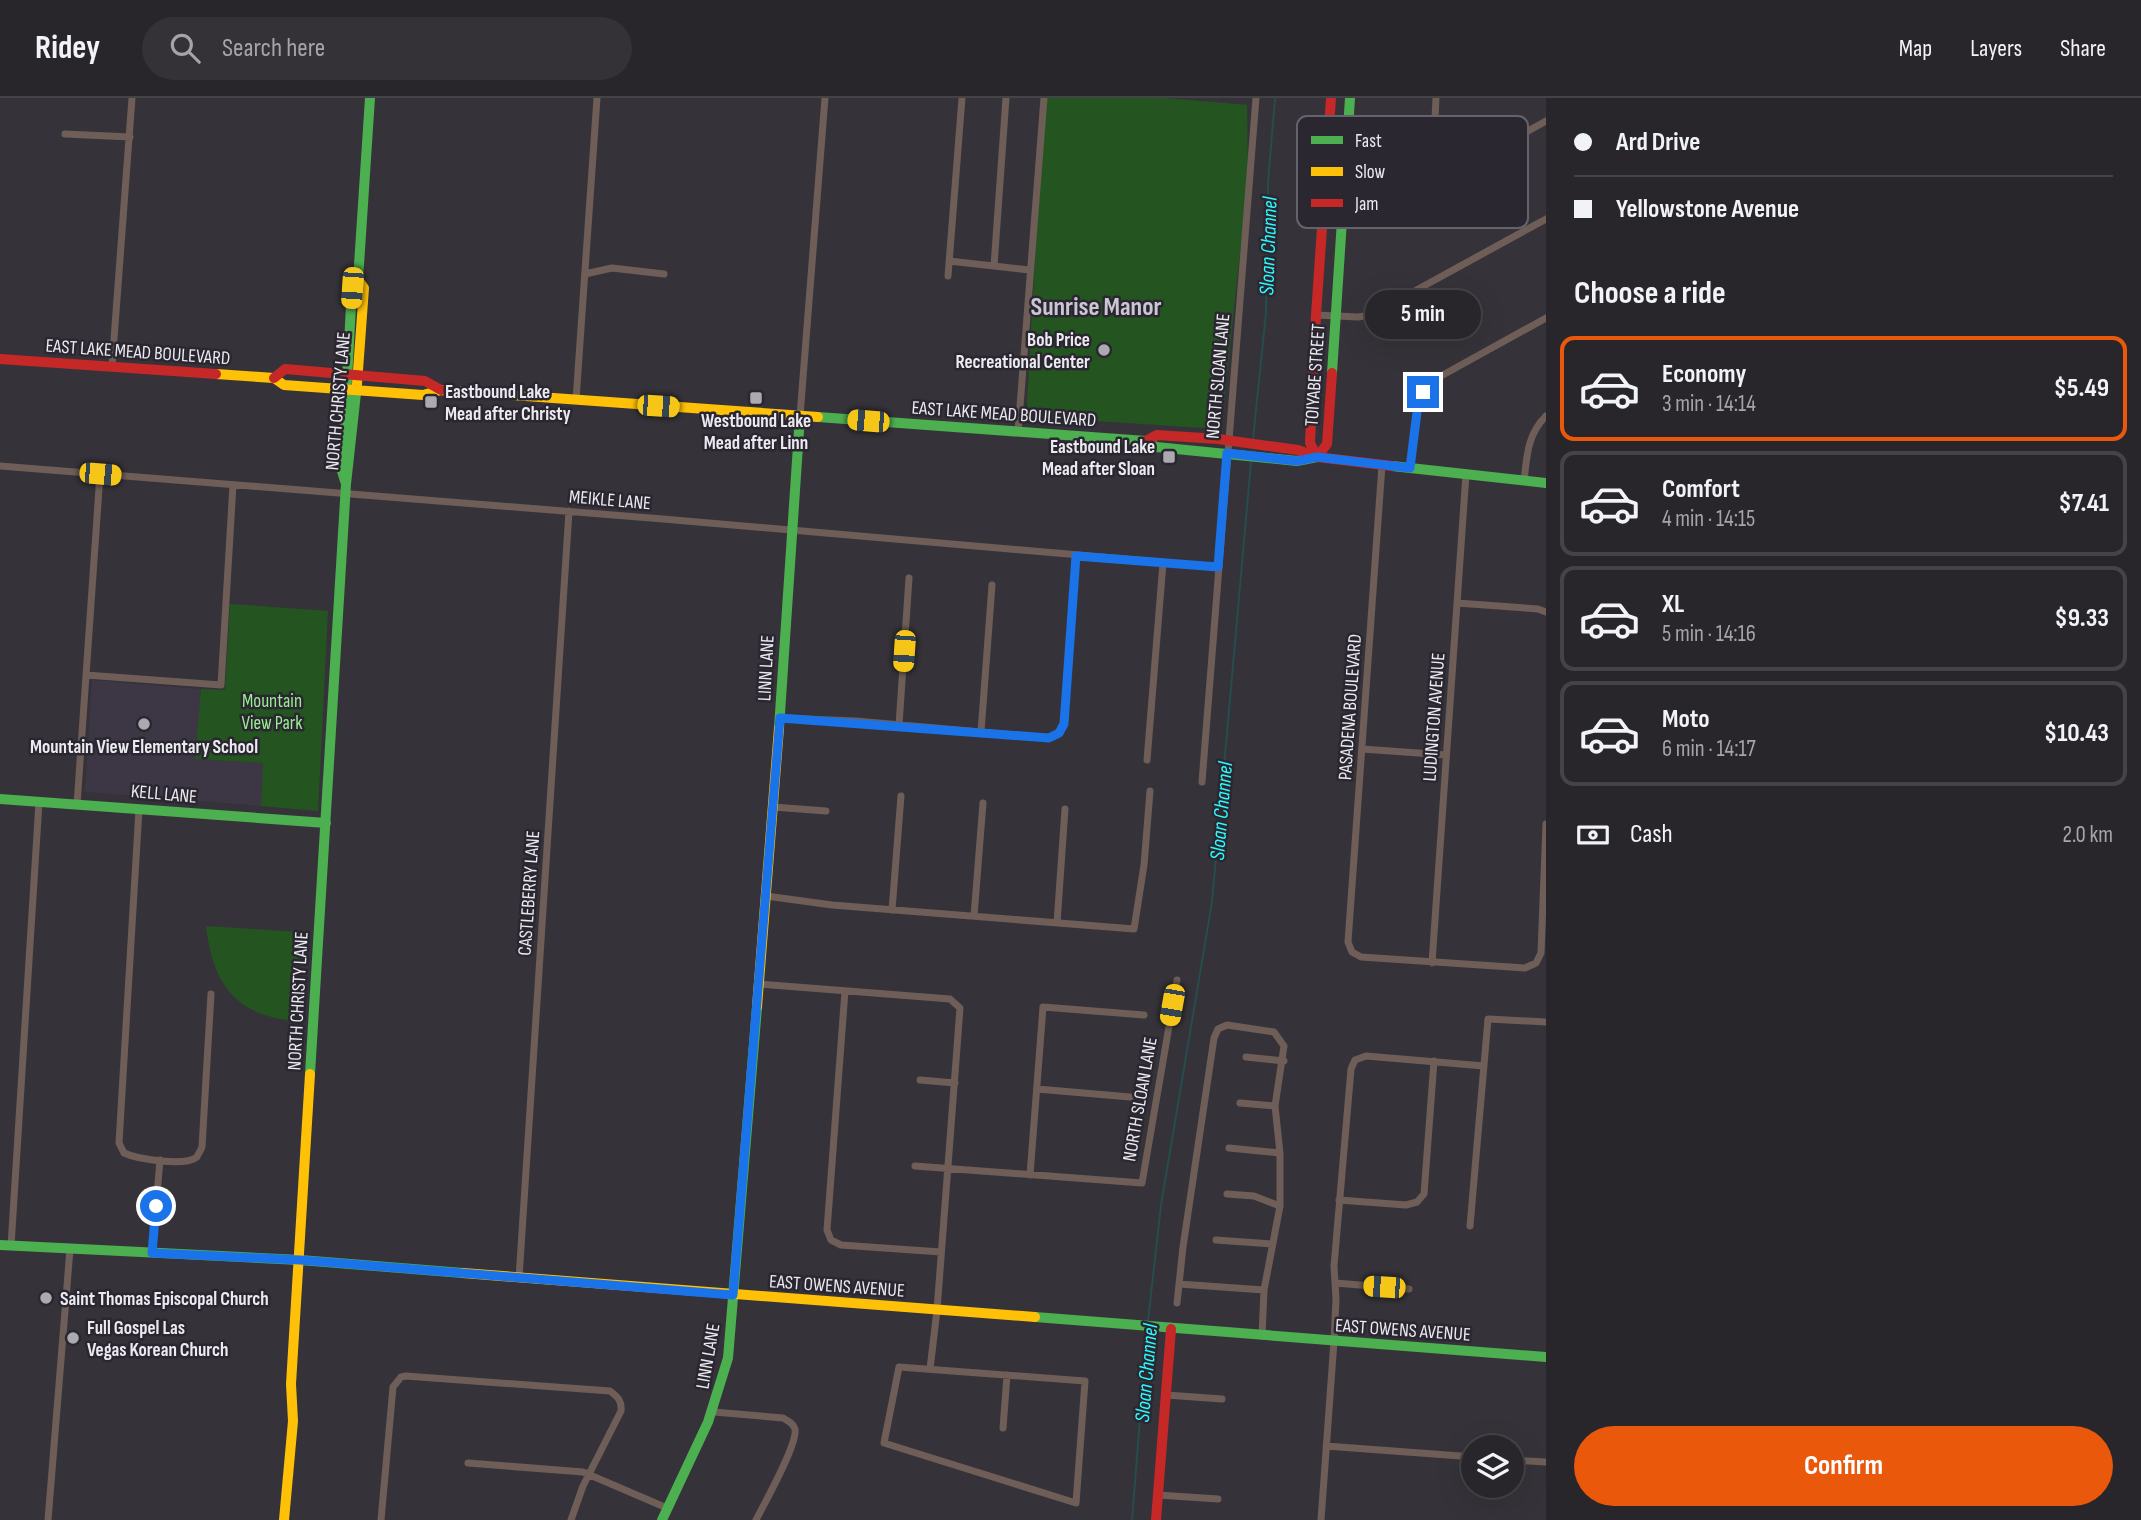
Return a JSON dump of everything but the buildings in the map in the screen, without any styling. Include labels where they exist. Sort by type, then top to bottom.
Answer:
[{"type":"street","points":[[112,366],[132,98]]},
{"type":"street","name":"NORTH CHRISTY LANE","points":[[284,1520],[293,1421],[291,1384],[345,489],[349,472],[351,390],[363,288],[358,281],[370,98]]},
{"type":"street","points":[[576,400],[597,98]]},
{"type":"street","name":"LINN LANE","points":[[662,1520],[714,1412],[728,1358],[760,984],[791,532],[825,98]]},
{"type":"street","points":[[948,276],[962,98]]},
{"type":"street","points":[[994,266],[1006,98]]},
{"type":"street","points":[[1017,432],[1044,98]]},
{"type":"street","name":"NORTH SLOAN LANE","points":[[1202,782],[1256,98]]},
{"type":"street","name":"TOIYABE STREET","points":[[1330,116],[1331,98]]},
{"type":"street","name":"TOIYABE STREET","points":[[1349,116],[1350,98]]},
{"type":"street","points":[[1435,116],[1436,98]]},
{"type":"street","points":[[1528,131],[1546,121]]},
{"type":"street","points":[[65,134],[130,137]]},
{"type":"street","points":[[1316,315],[1370,315],[1546,219]]},
{"type":"street","name":"TOIYABE STREET","points":[[1322,228],[1310,443],[1317,457],[1327,444],[1342,228]]},
{"type":"street","points":[[949,261],[1029,270]]},
{"type":"street","points":[[585,274],[612,268],[664,274]]},
{"type":"street","points":[[1410,468],[1418,404],[1432,380],[1546,318]]},
{"type":"street","name":"EAST LAKE MEAD BOULEVARD","points":[[0,359],[274,378],[284,385],[423,396],[441,390],[1146,441],[1156,447],[1240,455],[1298,450],[1317,457],[1546,483]]},
{"type":"street","name":"EAST LAKE MEAD BOULEVARD","points":[[274,378],[285,369],[425,381],[441,390]]},
{"type":"street","points":[[1524,481],[1530,438],[1546,416]]},
{"type":"street","name":"EAST LAKE MEAD BOULEVARD","points":[[1146,441],[1157,435],[1241,442],[1267,452]]},
{"type":"street","name":"PASADENA BOULEVARD","points":[[1381,465],[1348,942],[1352,952],[1361,957],[1432,963]]},
{"type":"street","name":"MEIKLE LANE","points":[[0,466],[233,485],[345,489],[791,532],[1218,567]]},
{"type":"street","points":[[77,805],[100,474]]},
{"type":"street","name":"LUDINGTON AVENUE","points":[[1432,963],[1466,474]]},
{"type":"street","points":[[86,676],[220,685],[233,485]]},
{"type":"street","name":"CASTLEBERRY LANE","points":[[519,1278],[569,511]]},
{"type":"street","points":[[780,718],[1049,738],[1059,733],[1064,724],[1076,556]]},
{"type":"street","points":[[1147,760],[1163,563]]},
{"type":"street","points":[[899,725],[909,578]]},
{"type":"street","points":[[981,732],[992,586]]},
{"type":"street","points":[[1457,603],[1538,609],[1546,612]]},
{"type":"street","points":[[1362,749],[1446,755]]},
{"type":"street","points":[[766,896],[892,910],[1134,929],[1144,865],[1150,791]]},
{"type":"street","points":[[892,910],[901,796]]},
{"type":"street","name":"KELL LANE","points":[[0,799],[326,823]]},
{"type":"street","points":[[6,1246],[38,802]]},
{"type":"street","points":[[974,916],[984,803]]},
{"type":"street","points":[[773,807],[826,811]]},
{"type":"street","points":[[139,809],[119,1143],[124,1153],[136,1158],[160,1160],[186,1161],[197,1157],[202,1147],[211,994]]},
{"type":"street","points":[[1057,923],[1065,809]]},
{"type":"street","points":[[1432,963],[1525,968],[1536,963],[1541,953],[1546,824]]},
{"type":"street","name":"NORTH SLOAN LANE","points":[[1030,1175],[1142,1183],[1177,979]]},
{"type":"street","points":[[760,984],[950,999],[957,1005],[961,1015],[930,1369]]},
{"type":"street","points":[[845,991],[827,1230],[831,1240],[841,1245],[941,1252]]},
{"type":"street","points":[[915,1166],[1030,1175],[1043,1007],[1144,1015]]},
{"type":"street","points":[[1470,1226],[1488,1019],[1546,1022]]},
{"type":"street","points":[[1177,1303],[1214,1038],[1222,1026],[1274,1032],[1281,1038],[1284,1046],[1275,1106],[1280,1153],[1280,1206],[1264,1290],[1262,1336]]},
{"type":"street","points":[[1321,1520],[1334,1341],[1339,1200],[1351,1069],[1356,1060],[1366,1056],[1484,1066]]},
{"type":"street","points":[[1246,1057],[1284,1060]]},
{"type":"street","points":[[1339,1200],[1406,1205],[1417,1202],[1424,1194],[1434,1061]]},
{"type":"street","points":[[920,1080],[955,1083]]},
{"type":"street","points":[[1037,1090],[1130,1097]]},
{"type":"street","points":[[1240,1103],[1275,1106]]},
{"type":"street","points":[[1229,1149],[1280,1153]]},
{"type":"street","points":[[152,1253],[160,1160]]},
{"type":"street","points":[[1227,1194],[1254,1196],[1280,1206]]},
{"type":"street","points":[[1216,1240],[1272,1244]]},
{"type":"street","name":"EAST OWENS AVENUE","points":[[6,1246],[300,1260],[1546,1357]]},
{"type":"street","points":[[48,1520],[70,1249]]},
{"type":"street","points":[[1335,1283],[1409,1289]]},
{"type":"street","points":[[1179,1284],[1264,1290]]},
{"type":"street","points":[[1156,1520],[1171,1329]]},
{"type":"street","points":[[899,1367],[1007,1375],[1085,1381],[1076,1503],[884,1443],[899,1367]]},
{"type":"street","points":[[1003,1428],[1007,1375]]},
{"type":"street","points":[[382,1520],[393,1387],[406,1376],[610,1391],[618,1397],[621,1411],[590,1473],[571,1520]]},
{"type":"street","points":[[1166,1395],[1222,1399]]},
{"type":"street","points":[[714,1412],[783,1418],[792,1424],[795,1436],[756,1520]]},
{"type":"street","points":[[1326,1446],[1461,1456]]},
{"type":"street","points":[[1524,1461],[1546,1462]]},
{"type":"street","points":[[468,1463],[590,1473],[667,1508]]},
{"type":"street","points":[[1158,1495],[1218,1499]]},
{"type":"shaded area","name":"Mountain View Elementary School","points":[[92,680],[201,689],[196,758],[264,763],[261,806],[85,792]]},
{"type":"green space","points":[[1044,98],[1166,98],[1247,105],[1248,177],[1222,421],[1218,429],[1036,417],[1029,413],[1027,403]]},
{"type":"green space","name":"Mountain View Park","points":[[230,604],[328,611],[318,811],[261,806],[263,763],[195,759],[201,689],[225,690]]},
{"type":"green space","points":[[206,926],[300,932],[295,1021],[256,1012],[230,993],[214,964]]},
{"type":"waterway","name":"Sloan Channel","points":[[1253,439],[1266,313],[1268,182],[1275,98]]},
{"type":"waterway","name":"Sloan Channel","points":[[1148,1321],[1161,1205],[1212,902],[1251,462]]},
{"type":"waterway","name":"Sloan Channel","points":[[1132,1520],[1147,1330]]},
{"type":"traffic: fast","points":[[345,481],[342,471],[352,288],[358,280],[370,98]]},
{"type":"traffic: fast","points":[[1349,116],[1350,98]]},
{"type":"traffic: fast","points":[[1332,373],[1341,228]]},
{"type":"traffic: fast","points":[[310,1074],[346,484],[357,384]]},
{"type":"traffic: fast","points":[[779,728],[800,416]]},
{"type":"traffic: fast","points":[[818,417],[1146,441],[1156,447],[1297,461],[1317,457]]},
{"type":"traffic: fast","points":[[1392,466],[1546,483]]},
{"type":"traffic: fast","points":[[0,799],[326,823]]},
{"type":"traffic: fast","points":[[662,1520],[708,1422],[728,1358],[757,1007]]},
{"type":"traffic: fast","points":[[0,1245],[300,1260],[463,1273]]},
{"type":"traffic: fast","points":[[1035,1317],[1546,1357]]},
{"type":"traffic: slow","points":[[357,384],[364,288],[358,280]]},
{"type":"traffic: slow","points":[[216,374],[274,378],[284,385],[423,395],[441,390],[818,417]]},
{"type":"traffic: slow","points":[[757,1007],[779,728]]},
{"type":"traffic: slow","points":[[284,1520],[293,1421],[291,1384],[310,1074]]},
{"type":"traffic: slow","points":[[463,1273],[1035,1317]]},
{"type":"traffic: jam","points":[[1330,116],[1331,98]]},
{"type":"traffic: jam","points":[[1322,228],[1310,443],[1317,457],[1327,444],[1332,373]]},
{"type":"traffic: jam","points":[[0,359],[216,374]]},
{"type":"traffic: jam","points":[[274,378],[285,369],[425,381],[441,390]]},
{"type":"traffic: jam","points":[[1146,441],[1157,435],[1218,439],[1298,450],[1317,457],[1392,466]]},
{"type":"traffic: jam","points":[[1156,1520],[1171,1329]]},
{"type":"place","name":"Bob Price Recreational Center","points":[[1104,350]]},
{"type":"place","name":"Westbound Lake Mead after Linn","points":[[756,398]]},
{"type":"place","name":"Eastbound Lake Mead after Christy","points":[[431,402]]},
{"type":"place","name":"Eastbound Lake Mead after Sloan","points":[[1169,457]]},
{"type":"place","name":"Mountain View Elementary School","points":[[144,724]]},
{"type":"place","name":"Saint Thomas Episcopal Church","points":[[46,1298]]},
{"type":"place","name":"Full Gospel Las Vegas Korean Church","points":[[73,1338]]},
{"type":"district","name":"Sunrise Manor","points":[[1096,306]]},
{"type":"route","points":[[156,1206],[152,1253],[300,1260],[733,1295],[780,718],[1049,738],[1059,733],[1064,724],[1076,556],[1218,567],[1227,453],[1297,461],[1317,457],[1410,468],[1418,404],[1423,392]]}]
